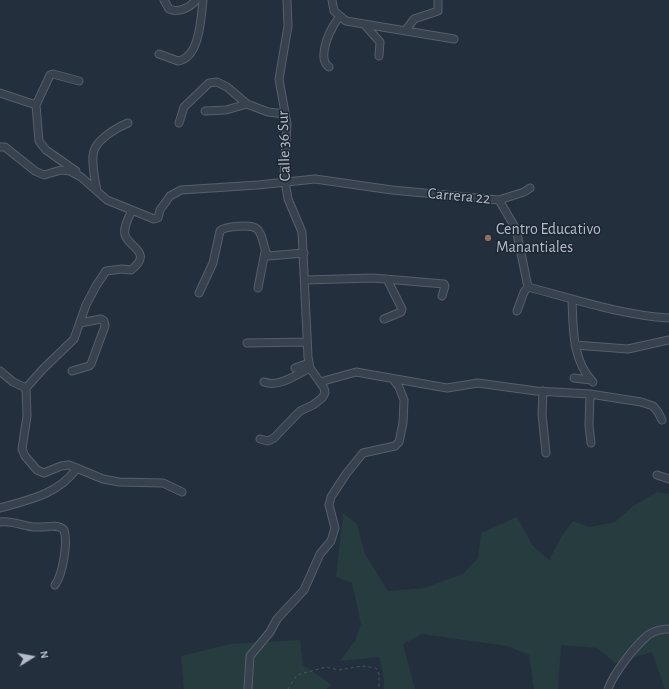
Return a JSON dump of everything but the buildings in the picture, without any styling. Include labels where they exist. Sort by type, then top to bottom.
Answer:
[{"type":"street","points":[[164,0],[169,9],[172,10],[187,8],[196,0]]},
{"type":"street","points":[[159,54],[178,62],[190,55],[198,38],[203,0]]},
{"type":"street","name":"Calle 36 Sur","points":[[287,0],[288,26],[279,79],[286,128],[284,182],[288,199],[302,232],[307,342],[310,366]]},
{"type":"street","points":[[332,0],[334,11],[346,21],[454,39]]},
{"type":"street","points":[[406,30],[414,19],[438,11],[438,0]]},
{"type":"street","points":[[329,67],[324,61],[325,46],[330,30],[340,17]]},
{"type":"street","points":[[364,24],[380,42],[379,56]]},
{"type":"street","points":[[79,81],[54,74],[50,75],[36,105],[39,141],[46,150],[96,188],[107,200],[132,210],[126,224],[125,235],[140,253],[137,265],[131,270],[122,268],[106,271],[96,286],[74,338],[69,345],[43,369],[26,388],[26,416],[22,448],[25,456],[35,469],[41,472],[65,465],[77,468],[103,479],[163,483],[182,492]]},
{"type":"street","points":[[179,123],[184,107],[209,83],[217,82],[227,87],[247,104],[268,112],[285,114]]},
{"type":"street","points":[[0,94],[36,105]]},
{"type":"street","points":[[205,111],[226,110],[247,104]]},
{"type":"street","points":[[96,188],[93,155],[94,148],[113,130],[128,123]]},
{"type":"street","points":[[0,147],[5,147],[35,171],[44,175],[61,170],[70,171],[96,188]]},
{"type":"street","name":"Carrera 22","points":[[132,210],[154,219],[158,218],[160,210],[170,196],[181,190],[258,185],[315,179],[377,188],[499,200],[516,229],[528,287]]},
{"type":"street","points":[[499,200],[524,192],[530,188]]},
{"type":"street","points":[[199,293],[213,263],[220,231],[222,229],[234,226],[256,228],[259,230],[265,252],[258,288]]},
{"type":"street","points":[[265,252],[271,256],[304,253]]},
{"type":"street","points":[[305,280],[387,280],[444,284],[446,286],[442,296]]},
{"type":"street","points":[[384,319],[401,312],[402,309],[387,280]]},
{"type":"street","points":[[517,310],[524,292],[528,287],[599,307],[654,317],[669,318]]},
{"type":"street","points":[[572,299],[575,351],[583,369],[592,381],[574,378]]},
{"type":"street","points":[[72,371],[91,364],[105,326],[101,319],[80,323]]},
{"type":"street","points":[[575,344],[628,349],[669,340]]},
{"type":"street","points":[[247,342],[307,342]]},
{"type":"street","points":[[295,368],[310,366]]},
{"type":"street","points":[[264,382],[273,384],[282,381],[310,366]]},
{"type":"street","points":[[260,439],[268,441],[274,438],[300,411],[320,400],[324,393],[320,382],[310,366]]},
{"type":"street","points":[[0,371],[13,382],[26,388]]},
{"type":"street","points":[[320,382],[356,372],[447,388],[478,384],[590,394],[641,402],[653,406],[662,420]]},
{"type":"street","points":[[248,689],[250,656],[270,632],[277,619],[304,590],[320,554],[331,541],[334,528],[329,505],[331,498],[346,474],[363,453],[396,446],[399,442],[403,423],[404,400],[399,387],[393,379]]},
{"type":"street","points":[[543,391],[542,414],[546,453]]},
{"type":"street","points":[[590,394],[589,425],[591,443]]},
{"type":"street","points":[[0,508],[53,490],[68,480],[77,468]]},
{"type":"street","points":[[657,475],[669,479]]},
{"type":"street","points":[[0,522],[11,521],[33,527],[59,526],[64,530],[63,571],[55,584]]},
{"type":"street","points":[[608,689],[618,669],[648,636],[656,631],[669,629]]},
{"type":"path","points":[[288,689],[297,675],[326,667],[339,670],[362,666],[376,668],[379,674],[379,689]]},
{"type":"green space","points":[[657,492],[669,494],[669,689],[665,689],[652,652],[615,663],[597,648],[561,645],[558,689],[534,689],[529,655],[507,646],[422,634],[403,644],[415,689],[384,689],[383,672],[379,657],[340,661],[355,641],[361,624],[352,583],[336,577],[343,513],[357,524],[365,554],[388,591],[424,588],[463,574],[478,558],[481,533],[517,517],[533,546],[549,560],[561,537],[573,521],[589,527],[615,522],[633,506]]},
{"type":"green space","points":[[300,640],[303,665],[332,685],[326,689],[184,689],[181,656],[230,644]]},
{"type":"place","name":"Centro Educativo Manantiales","points":[[488,238]]}]
